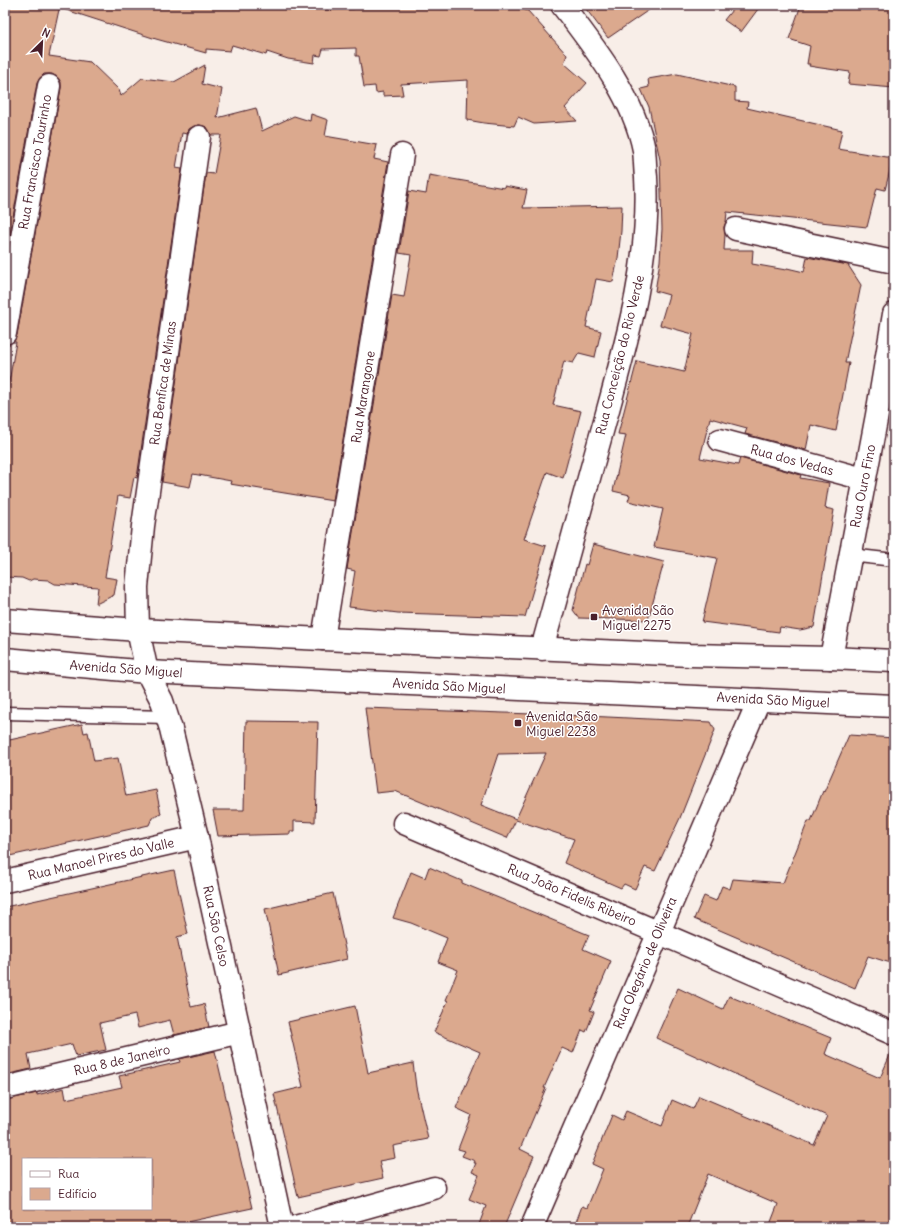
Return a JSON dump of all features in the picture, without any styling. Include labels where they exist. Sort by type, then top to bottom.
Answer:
[{"type":"street","name":"Rua Conceição do Rio Verde","points":[[542,649],[609,407],[638,292],[645,241],[647,196],[644,150],[633,114],[611,72],[562,5]]},
{"type":"street","name":"Rua Francisco Tourinho","points":[[5,333],[49,86]]},
{"type":"street","name":"Rua Benfica de Minas","points":[[138,630],[137,587],[143,526],[199,137]]},
{"type":"street","name":"Rua Marangone","points":[[323,639],[402,155]]},
{"type":"street","points":[[736,230],[894,262]]},
{"type":"street","name":"Rua Ouro Fino","points":[[831,658],[877,415],[894,314]]},
{"type":"street","name":"Rua dos Vedas","points":[[720,440],[864,479]]},
{"type":"street","points":[[5,620],[138,630],[323,639],[690,655],[894,661]]},
{"type":"street","name":"Rua São Celso","points":[[138,630],[147,672],[162,701],[172,729],[282,1227]]},
{"type":"street","name":"Avenida São Miguel","points":[[5,659],[147,672],[894,706]]},
{"type":"street","name":"Rua Olegário de Oliveira","points":[[532,1227],[759,700]]},
{"type":"street","name":"Rua João Fidelis Ribeiro","points":[[404,823],[894,1034]]},
{"type":"street","name":"Rua Manoel Pires do Valle","points":[[5,881],[197,837]]},
{"type":"street","name":"Rua 8 de Janeiro","points":[[5,1088],[240,1032]]},
{"type":"street","points":[[295,1227],[434,1188]]},
{"type":"lane","points":[[850,555],[894,560]]},
{"type":"lane","points":[[5,713],[167,717]]},
{"type":"building","points":[[5,5],[60,5],[49,56],[90,62],[119,90],[121,96],[142,78],[174,82],[205,65],[202,84],[222,89],[217,118],[256,108],[262,131],[294,116],[310,121],[311,114],[328,120],[325,136],[377,145],[374,159],[388,162],[333,501],[230,484],[231,481],[193,474],[190,487],[162,482],[206,173],[214,174],[221,135],[211,135],[207,127],[200,125],[189,129],[187,134],[182,133],[176,168],[182,169],[137,478],[134,477],[130,498],[118,496],[105,577],[117,579],[114,595],[96,604],[98,587],[55,584],[48,580],[33,579],[29,581],[22,578],[5,577],[5,405],[16,342],[13,342],[17,335],[61,82],[52,74],[44,74],[37,83],[5,262]]},
{"type":"building","points":[[64,5],[308,5],[324,10],[354,9],[354,5],[510,5],[528,11],[567,55],[564,63],[587,83],[565,108],[577,121],[534,124],[518,117],[514,126],[484,123],[467,120],[468,80],[401,84],[403,95],[383,96],[383,92],[376,93],[375,86],[364,87],[359,56],[356,56],[356,48],[323,49],[321,56],[315,55],[314,63],[288,59],[267,52],[266,55],[232,45],[230,51],[206,49],[206,53],[156,39],[63,9]]},
{"type":"building","points":[[583,5],[656,5],[608,38]]},
{"type":"building","points":[[736,5],[761,5],[741,32],[724,20]]},
{"type":"building","points":[[801,5],[894,5],[894,88],[848,84],[850,72],[809,66],[810,64],[807,64],[810,46],[789,39]]},
{"type":"building","points":[[677,74],[735,87],[735,101],[748,102],[747,108],[842,130],[838,149],[893,158],[885,190],[877,188],[867,227],[727,212],[724,227],[724,250],[753,250],[752,264],[786,270],[787,268],[804,272],[807,257],[848,265],[861,285],[845,363],[849,363],[836,431],[811,425],[806,450],[745,434],[747,428],[710,418],[700,458],[738,465],[740,458],[801,475],[800,478],[829,483],[825,508],[834,510],[814,627],[800,630],[780,627],[779,632],[702,622],[717,558],[654,547],[663,509],[628,501],[630,495],[613,491],[626,435],[618,434],[637,361],[684,372],[693,334],[660,325],[669,295],[655,291],[660,261],[662,229],[660,160],[649,107],[641,89],[649,87],[648,79]]},
{"type":"building","points":[[429,175],[504,188],[504,186],[527,190],[523,208],[622,206],[618,258],[613,282],[596,279],[586,327],[601,331],[595,357],[579,353],[573,363],[564,361],[553,405],[581,411],[563,478],[547,472],[524,539],[546,546],[525,617],[398,613],[349,607],[355,571],[347,569],[392,295],[404,297],[411,255],[399,253],[409,191],[426,194]]},
{"type":"building","points":[[593,544],[664,562],[648,620],[579,618],[573,610],[585,564],[587,565]]},
{"type":"building","points":[[365,708],[711,722],[715,730],[680,818],[655,871],[645,867],[635,889],[624,884],[621,888],[564,863],[574,839],[516,820],[507,838],[395,791],[376,793]],"holes":[[[546,753],[516,819],[481,805],[498,754]]]},
{"type":"building","points":[[246,721],[318,722],[315,822],[294,821],[294,831],[290,831],[290,834],[218,836],[213,810],[244,810]]},
{"type":"building","points":[[82,724],[84,733],[88,732],[94,761],[118,758],[126,796],[156,790],[161,814],[152,818],[149,825],[5,857],[5,741]]},
{"type":"building","points":[[849,735],[894,738],[894,964],[868,956],[855,988],[694,919],[704,896],[716,901],[722,886],[730,889],[733,879],[783,883],[808,821],[811,821]]},
{"type":"building","points":[[429,867],[462,881],[462,883],[589,935],[583,949],[611,961],[590,1010],[594,1012],[586,1032],[582,1030],[573,1053],[562,1048],[544,1088],[546,1088],[520,1149],[534,1156],[504,1227],[478,1227],[486,1206],[469,1199],[479,1175],[472,1172],[476,1163],[474,1163],[475,1161],[462,1156],[465,1151],[458,1149],[471,1115],[456,1108],[480,1052],[434,1032],[448,1001],[446,1000],[458,970],[438,962],[447,938],[411,923],[393,918],[411,872],[425,878]]},
{"type":"building","points":[[174,870],[188,934],[177,937],[191,1007],[204,1004],[209,1027],[174,1035],[170,1020],[138,1028],[135,1015],[100,1023],[106,1050],[76,1056],[72,1044],[28,1054],[31,1069],[5,1075],[5,907]]},
{"type":"building","points":[[333,893],[347,959],[279,975],[265,909]]},
{"type":"building","points":[[678,988],[723,1009],[729,996],[831,1038],[825,1054],[880,1078],[894,1046],[894,1227],[769,1227],[778,1204],[708,1174],[687,1227],[574,1227],[582,1206],[587,1208],[603,1169],[592,1164],[612,1115],[622,1120],[626,1111],[662,1126],[672,1100],[693,1109],[699,1096],[814,1145],[827,1116],[656,1038]]},
{"type":"building","points":[[355,1006],[368,1073],[413,1063],[416,1087],[428,1139],[393,1146],[395,1158],[379,1161],[383,1178],[298,1197],[274,1094],[303,1087],[288,1022]]},
{"type":"building","points":[[215,1051],[252,1208],[187,1222],[188,1225],[178,1227],[5,1227],[5,1100],[37,1093],[37,1095],[64,1088],[66,1099],[122,1087],[119,1076],[180,1062],[179,1059]]},
{"type":"place","name":"Avenida São Miguel 2275","points":[[594,617]]},
{"type":"place","name":"Avenida São Miguel 2238","points":[[518,723]]}]
